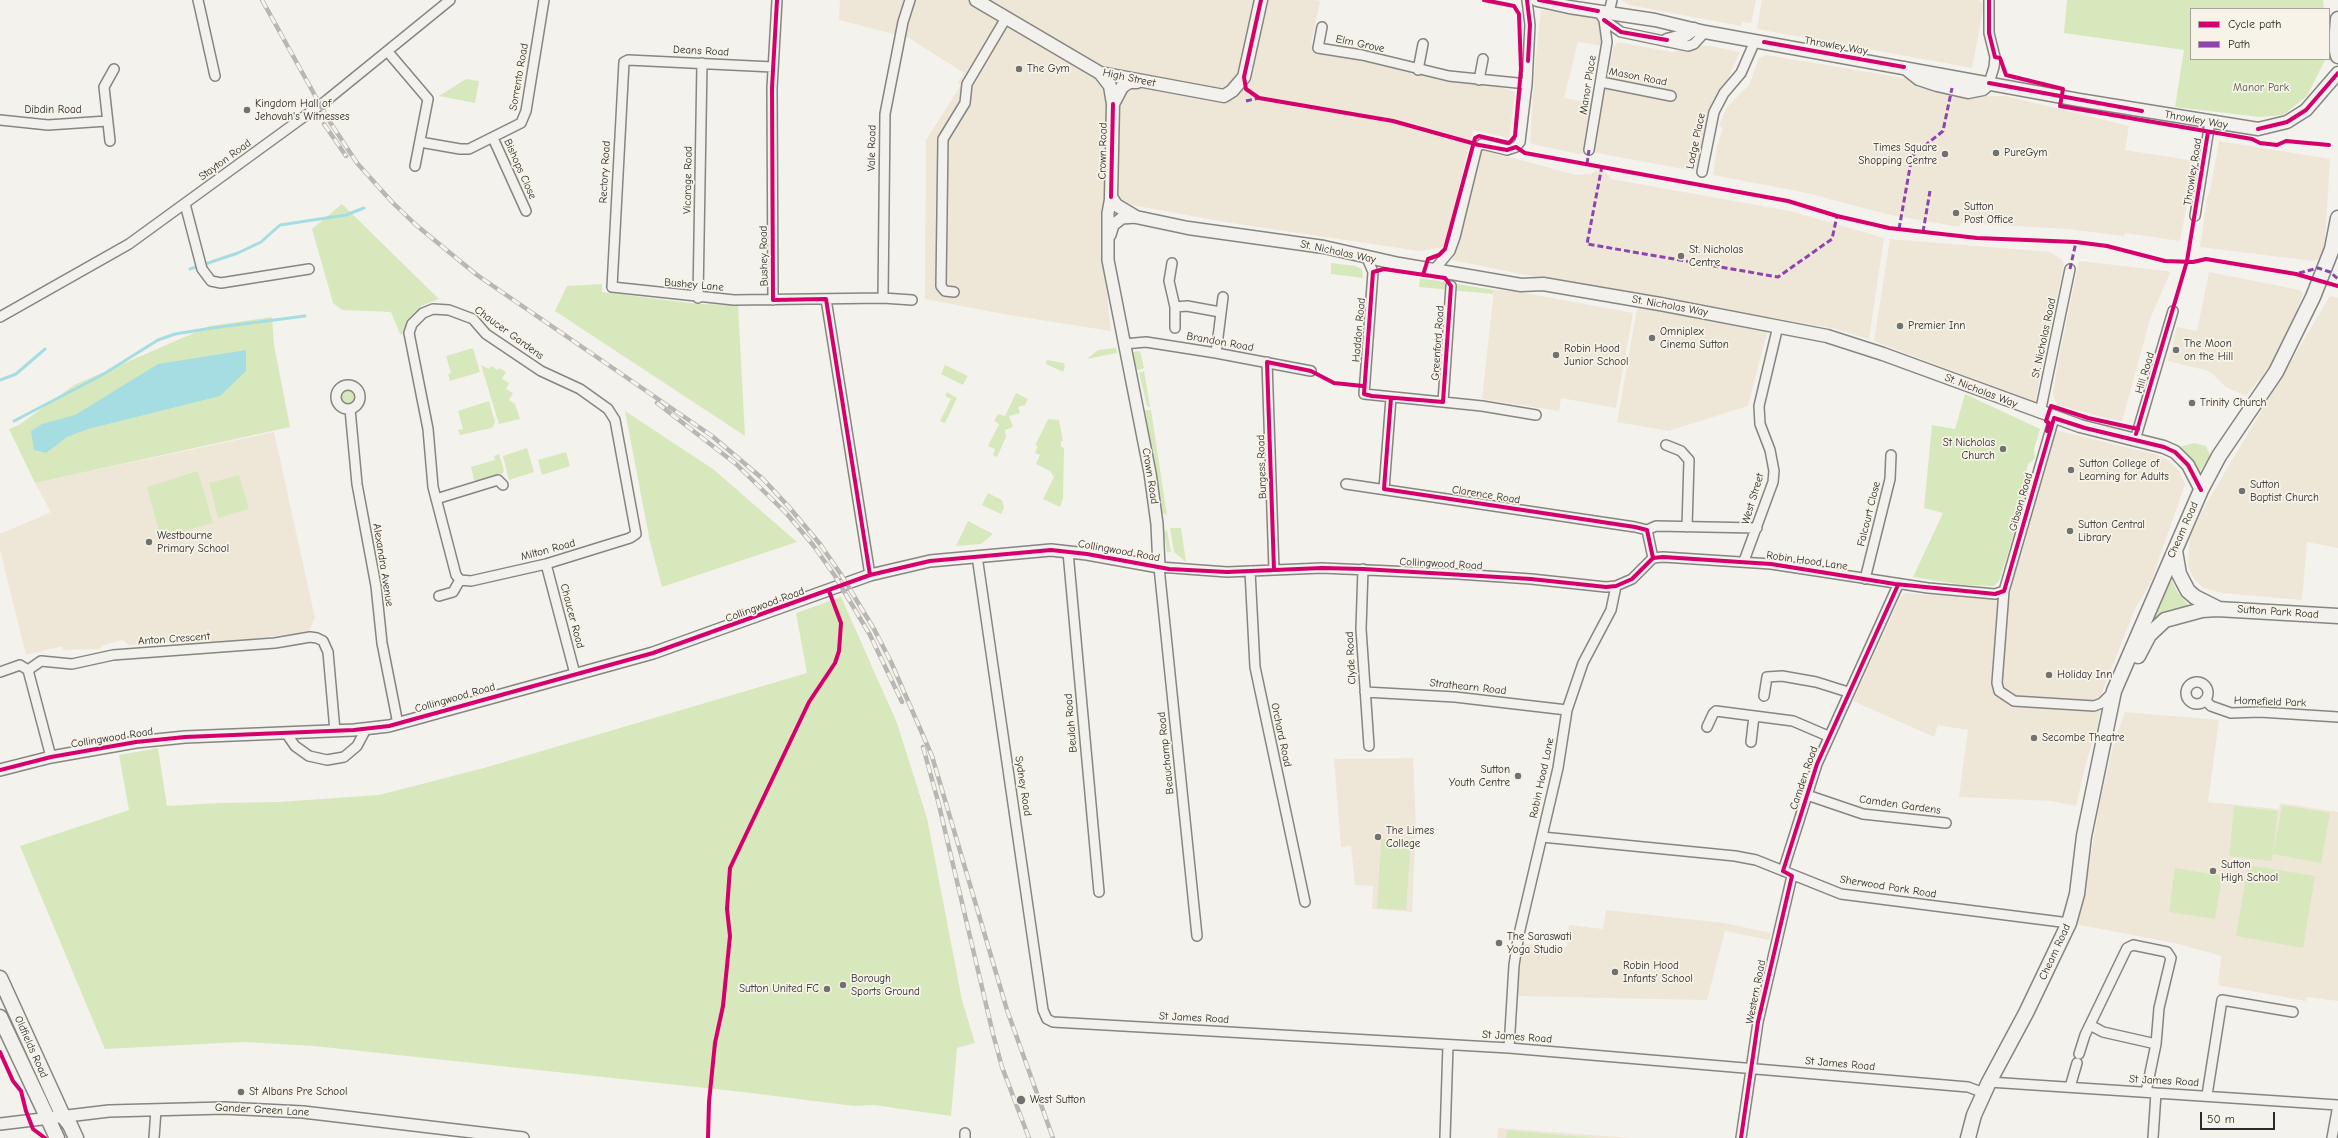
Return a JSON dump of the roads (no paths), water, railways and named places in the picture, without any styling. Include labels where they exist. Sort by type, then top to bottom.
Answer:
[{"type":"highway","points":[[2338,18],[2336,46],[2338,56]]},
{"type":"highway","name":"Cheam Road","points":[[1968,1138],[1974,1115],[1986,1088],[2026,1013],[2068,923],[2076,894],[2084,836],[2114,691],[2201,490],[2220,456],[2276,372],[2320,281],[2332,249],[2338,218]]},
{"type":"highway","name":"Sutton Park Road","points":[[2175,548],[2179,574],[2188,591],[2195,597],[2217,608]]},
{"type":"highway","name":"Sutton Park Road","points":[[2149,635],[2165,620],[2202,610],[2217,608],[2338,616]]},
{"type":"highway","name":"Cheam Road","points":[[2102,753],[2137,658],[2149,635]]},
{"type":"highway","name":"Oldfields Road","points":[[0,978],[63,1116],[70,1125],[76,1138]]},
{"type":"highway","name":"Oldfields Road","points":[[0,1017],[46,1118],[57,1138]]},
{"type":"main road","name":"High Street","points":[[977,0],[1100,73],[1224,96],[1232,91],[1244,77],[1261,0]]},
{"type":"main road","name":"Throwley Way","points":[[1536,0],[1604,14],[1680,24],[1699,30],[1904,68],[2210,122],[2258,129],[2287,122],[2311,106],[2338,73]]},
{"type":"main road","points":[[1667,40],[1699,30]]},
{"type":"main road","name":"Crown Road","points":[[1100,73],[1110,86],[1113,104],[1111,197]]},
{"type":"main road","name":"Crown Road","points":[[1113,104],[1122,87],[1129,82],[1144,82]]},
{"type":"main road","name":"St. Nicholas Way","points":[[1111,197],[1116,205],[1136,217],[1188,228],[1324,247],[1367,258],[1521,285],[1543,284],[1827,336],[1883,354],[2054,418],[2135,440],[2164,446],[2174,452],[2188,465],[2201,490]]},
{"type":"street","points":[[198,0],[215,76]]},
{"type":"street","name":"Stayton Road","points":[[0,317],[112,255],[185,204],[288,129],[388,52],[450,0]]},
{"type":"street","name":"Sorrento Road","points":[[420,142],[460,149],[469,149],[516,126],[524,118],[544,0]]},
{"type":"street","name":"Bushey Road","points":[[777,0],[773,67],[771,167],[773,300],[883,298],[912,300]]},
{"type":"street","name":"Vale Road","points":[[883,298],[885,114],[903,22],[910,0]]},
{"type":"street","points":[[1434,270],[1454,242],[1480,145],[1507,150],[1516,147],[1521,136],[1527,84],[1530,25],[1527,0]]},
{"type":"street","points":[[1612,0],[1604,14],[1621,32],[1667,40]]},
{"type":"street","points":[[1989,0],[1989,32],[1995,57],[1994,67],[1989,82]]},
{"type":"street","name":"Manor Place","points":[[1589,150],[1607,42],[1604,14]]},
{"type":"street","points":[[954,292],[945,291],[941,286],[943,140],[965,103],[967,84],[1006,18]]},
{"type":"street","name":"Elm Grove","points":[[1322,27],[1318,48],[1362,55],[1418,70],[1479,80],[1527,84]]},
{"type":"street","points":[[1607,42],[1621,32]]},
{"type":"street","name":"Lodge Place","points":[[1702,172],[1714,112],[1724,93],[1741,73],[1755,41]]},
{"type":"street","points":[[1418,70],[1423,44]]},
{"type":"street","points":[[388,52],[428,99],[415,166]]},
{"type":"street","name":"Deans Road","points":[[628,60],[773,67]]},
{"type":"street","name":"Rectory Road","points":[[612,287],[622,68],[624,62],[628,60]]},
{"type":"street","points":[[1479,80],[1483,60]]},
{"type":"street","name":"Vicarage Road","points":[[698,298],[702,63]]},
{"type":"street","points":[[110,141],[104,87],[114,69]]},
{"type":"street","name":"Mason Road","points":[[1601,82],[1670,96]]},
{"type":"street","name":"Dibdin Road","points":[[0,120],[48,125],[107,121]]},
{"type":"street","name":"Throwley Road","points":[[2195,216],[2210,122]]},
{"type":"street","name":"Bishops Close","points":[[493,138],[526,211]]},
{"type":"street","name":"Crown Road","points":[[1111,197],[1108,213],[1107,245],[1111,280],[1150,473],[1157,524],[1159,567]]},
{"type":"street","points":[[185,204],[201,265],[211,281],[222,284],[309,269]]},
{"type":"street","name":"Crown Road","points":[[1107,245],[1113,225],[1122,218],[1136,217]]},
{"type":"street","name":"Haddon Road","points":[[1367,258],[1373,272],[1373,282],[1363,390],[1364,394],[1368,396],[1391,398]]},
{"type":"street","points":[[1172,263],[1169,280],[1175,307],[1175,328]]},
{"type":"street","name":"St. Nicholas Road","points":[[2040,413],[2070,269]]},
{"type":"street","name":"Greenford Road","points":[[1442,402],[1451,286]]},
{"type":"street","name":"Bushey Lane","points":[[612,287],[698,298],[773,300]]},
{"type":"street","points":[[1216,353],[1223,297]]},
{"type":"street","points":[[826,299],[870,575]]},
{"type":"street","points":[[1175,307],[1187,306],[1220,312]]},
{"type":"street","name":"Chaucer Gardens","points":[[463,581],[456,575],[436,499],[428,430],[409,333],[412,324],[423,313],[433,309],[448,310],[473,319],[486,334],[541,371],[580,389],[608,409],[614,420],[636,534]]},
{"type":"street","name":"Hill Road","points":[[2135,440],[2173,311]]},
{"type":"street","name":"West Street","points":[[1744,561],[1757,528],[1773,476],[1770,450],[1760,424],[1759,406],[1778,326]]},
{"type":"street","name":"Brandon Road","points":[[1124,344],[1146,342],[1216,353],[1311,371]]},
{"type":"street","name":"Burgess Road","points":[[1267,362],[1274,570]]},
{"type":"street","points":[[1384,489],[1391,398],[1442,402],[1536,415]]},
{"type":"street","name":"Alexandra Avenue","points":[[350,409],[357,484],[376,586],[382,643],[398,724]]},
{"type":"street","name":"Gibson Road","points":[[2054,418],[2004,591],[1997,684],[1999,691],[2007,698],[2014,701],[2094,706],[2102,703],[2114,691]]},
{"type":"street","points":[[1666,445],[1681,451],[1688,460],[1687,527]]},
{"type":"street","name":"Falcourt Close","points":[[1865,579],[1890,479],[1891,455]]},
{"type":"street","points":[[436,499],[498,480],[503,485]]},
{"type":"street","name":"Clarence Road","points":[[1346,484],[1647,530],[1656,526],[1757,528]]},
{"type":"street","points":[[1616,586],[1632,579],[1653,558],[1647,530]]},
{"type":"street","name":"Milton Road","points":[[463,581],[546,564],[630,538],[636,534]]},
{"type":"street","name":"Collingwood Road","points":[[0,770],[52,757],[111,746],[171,738],[335,731],[366,729],[398,724],[653,653],[870,575],[930,561],[1024,551],[1068,552],[1169,569],[1250,571],[1363,569],[1509,577],[1600,587],[1616,586]]},
{"type":"street","name":"Beulah Road","points":[[1068,552],[1099,892]]},
{"type":"street","name":"Sydney Road","points":[[977,556],[1042,1002],[1047,1019]]},
{"type":"street","name":"Robin Hood Lane","points":[[1653,558],[1744,561],[1898,585],[1995,594],[2004,591]]},
{"type":"street","name":"Chaucer Road","points":[[546,564],[575,674]]},
{"type":"street","name":"Beauchamp Road","points":[[1159,567],[1197,936]]},
{"type":"street","name":"Clyde Road","points":[[1363,569],[1361,629],[1369,746]]},
{"type":"street","name":"Orchard Road","points":[[1250,571],[1255,667],[1305,902]]},
{"type":"street","points":[[439,596],[453,592],[463,581]]},
{"type":"street","name":"Camden Road","points":[[1783,871],[1807,795],[1828,736],[1898,585]]},
{"type":"street","name":"Robin Hood Lane","points":[[1509,1048],[1514,965],[1526,901],[1558,768],[1568,710],[1583,663],[1610,610],[1616,586]]},
{"type":"street","name":"Anton Crescent","points":[[28,670],[41,661],[72,664],[113,655],[275,643],[310,637],[317,638],[323,641],[328,652],[335,731]]},
{"type":"street","points":[[0,672],[20,665],[28,670],[52,757]]},
{"type":"street","points":[[1764,696],[1767,677],[1774,676],[1816,682],[1848,692]]},
{"type":"street","name":"Strathearn Road","points":[[1366,692],[1455,697],[1568,710]]},
{"type":"street","name":"Homefield Park","points":[[2205,700],[2211,706],[2231,713],[2260,712],[2338,717]]},
{"type":"street","points":[[1707,727],[1713,714],[1716,712],[1793,721],[1828,736]]},
{"type":"street","points":[[1751,742],[1754,716]]},
{"type":"street","points":[[286,733],[295,746],[309,756],[327,760],[344,757],[357,746],[366,729]]},
{"type":"street","name":"Camden Gardens","points":[[1807,795],[1863,814],[1946,823]]},
{"type":"street","name":"Sherwood Park Road","points":[[1542,837],[1735,856],[1756,860],[1792,876],[1841,894],[2068,923]]},
{"type":"street","name":"Western Road","points":[[1741,1138],[1766,983],[1792,876]]},
{"type":"street","points":[[2070,1087],[2082,1040],[2130,945],[2167,952],[2171,958],[2159,1008],[2156,1044],[2146,1092]]},
{"type":"street","points":[[2207,1095],[2222,1000],[2293,1012]]},
{"type":"street","name":"St James Road","points":[[1047,1019],[1053,1022],[1509,1048],[1968,1087],[2070,1087],[2338,1105]]},
{"type":"street","points":[[2090,1025],[2103,1032],[2156,1044]]},
{"type":"street","points":[[1445,1138],[1448,1044]]},
{"type":"street","points":[[2153,1138],[2156,1093]]},
{"type":"street","points":[[2332,1138],[2338,1105]]},
{"type":"street","name":"Gander Green Lane","points":[[0,1124],[109,1111],[224,1108],[303,1112],[523,1138]]},
{"type":"street","points":[[154,1138],[156,1110]]},
{"type":"water","points":[[246,350],[246,371],[220,396],[88,429],[67,437],[46,453],[34,450],[31,431],[42,424],[75,415],[158,364]]},
{"type":"waterway","points":[[190,269],[238,253],[261,242],[280,225],[346,215],[364,208]]},
{"type":"waterway","points":[[14,421],[102,375],[158,340],[175,334],[305,316]]},
{"type":"waterway","points":[[0,380],[16,374],[45,349]]},
{"type":"railway","points":[[262,0],[328,119],[357,163],[392,202],[416,225],[477,275],[712,436],[763,479],[820,544],[840,573],[874,629],[891,662],[932,756],[1007,1010],[1053,1138]]},
{"type":"railway","points":[[324,124],[346,156]]},
{"type":"railway","points":[[657,403],[736,464],[787,514],[813,545],[835,576],[870,635],[902,702]]},
{"type":"railway","points":[[923,747],[938,801],[993,1034],[1002,1067],[1029,1138]]},
{"type":"place","name":"The Gym","points":[[1019,69]]},
{"type":"place","name":"Kingdom Hall of Jehovah's Witnesses","points":[[247,110]]},
{"type":"place","name":"PureGym","points":[[1996,153]]},
{"type":"place","name":"Times Square Shopping Centre","points":[[1945,154]]},
{"type":"place","name":"Sutton Post Office","points":[[1956,213]]},
{"type":"place","name":"St. Nicholas Centre","points":[[1681,256]]},
{"type":"place","name":"Premier Inn","points":[[1900,326]]},
{"type":"place","name":"Omniplex Cinema Sutton","points":[[1652,338]]},
{"type":"place","name":"The Moon on the Hill","points":[[2176,350]]},
{"type":"place","name":"Robin Hood Junior School","points":[[1556,355]]},
{"type":"place","name":"Trinity Church","points":[[2192,403]]},
{"type":"place","name":"St Nicholas Church","points":[[2003,449]]},
{"type":"place","name":"Sutton College of Learning for Adults","points":[[2071,470]]},
{"type":"place","name":"Sutton Baptist Church","points":[[2242,491]]},
{"type":"place","name":"Sutton Central Library","points":[[2070,531]]},
{"type":"place","name":"Westbourne Primary School","points":[[149,542]]},
{"type":"place","name":"Holiday Inn","points":[[2049,675]]},
{"type":"place","name":"Secombe Theatre","points":[[2034,738]]},
{"type":"place","name":"Sutton Youth Centre","points":[[1518,776]]},
{"type":"place","name":"The Limes College","points":[[1378,837]]},
{"type":"place","name":"Sutton High School","points":[[2213,871]]},
{"type":"place","name":"The Saraswati Yoga Studio","points":[[1499,943]]},
{"type":"place","name":"Robin Hood Infants' School","points":[[1615,972]]},
{"type":"place","name":"Borough Sports Ground","points":[[843,985]]},
{"type":"place","name":"Sutton United FC","points":[[827,989]]},
{"type":"place","name":"St Albans Pre School","points":[[241,1092]]},
{"type":"place","name":"West Sutton","points":[[1021,1100]]},
{"type":"park label","name":"Manor Park","points":[[2261,88]]}]
